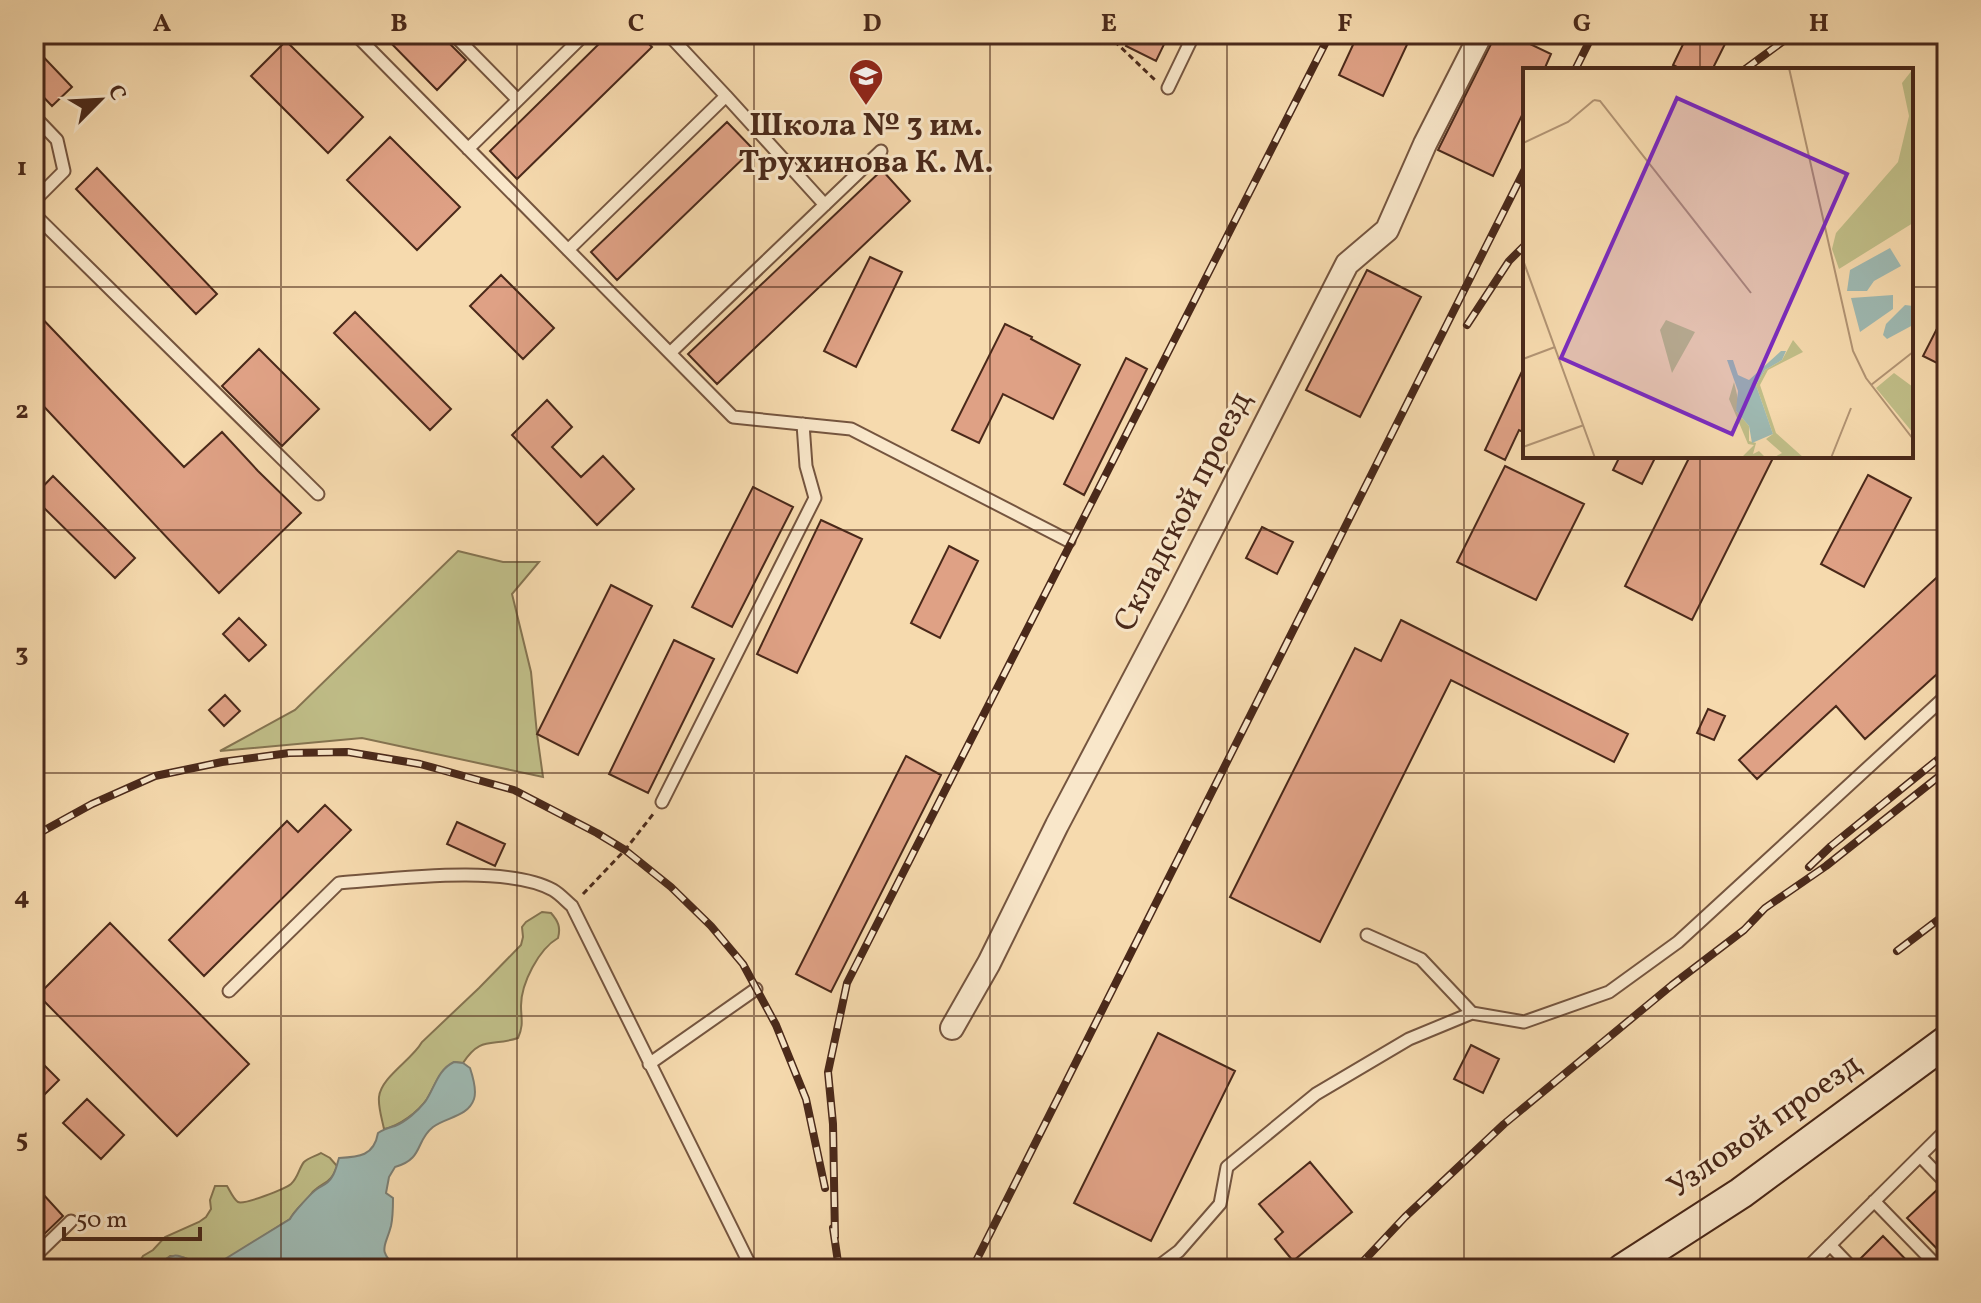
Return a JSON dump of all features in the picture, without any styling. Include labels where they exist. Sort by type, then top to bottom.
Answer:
[{"type":"street","name":"Складской проезд","points":[[952,1028],[989,963],[1347,264],[1387,230],[1425,144],[1481,34]]},
{"type":"street","name":"Узловой проезд","points":[[1623,1269],[1741,1193],[1947,1041]]},
{"type":"lane","points":[[355,34],[733,417],[851,429],[1069,541]]},
{"type":"lane","points":[[453,34],[518,100]]},
{"type":"lane","points":[[468,149],[585,34]]},
{"type":"lane","points":[[668,34],[825,205]]},
{"type":"lane","points":[[1168,88],[1194,34]]},
{"type":"lane","points":[[568,250],[726,96]]},
{"type":"lane","points":[[34,116],[57,140],[64,171],[34,201]]},
{"type":"lane","points":[[670,353],[881,151]]},
{"type":"lane","points":[[34,214],[318,494]]},
{"type":"lane","points":[[662,802],[815,498],[806,466],[803,424]]},
{"type":"lane","points":[[1155,1269],[1179,1251],[1220,1204],[1227,1167],[1316,1094],[1409,1039],[1472,1013],[1524,1022],[1609,992],[1678,942],[1947,695]]},
{"type":"lane","points":[[229,991],[339,883],[444,876],[518,878],[553,890],[572,906],[752,1269]]},
{"type":"lane","points":[[1367,935],[1421,959],[1472,1013]]},
{"type":"lane","points":[[649,1064],[756,989]]},
{"type":"lane","points":[[1806,1269],[1947,1129]]},
{"type":"lane","points":[[1920,1156],[1947,1184]]},
{"type":"lane","points":[[1874,1201],[1940,1269]]},
{"type":"lane","points":[[34,1257],[71,1221]]},
{"type":"lane","points":[[1830,1245],[1853,1269]]},
{"type":"path","points":[[1107,34],[1156,81],[1168,88]]},
{"type":"path","points":[[572,906],[625,850],[662,802]]},
{"type":"shaded area","points":[[458,551],[503,562],[539,562],[512,594],[531,672],[543,777],[362,738],[220,751],[295,710]]},
{"type":"shaded area","points":[[542,912],[551,913],[558,924],[559,934],[538,958],[528,977],[522,997],[522,1025],[518,1038],[481,1045],[463,1063],[454,1062],[440,1075],[419,1109],[402,1122],[384,1129],[379,1101],[385,1082],[521,945],[522,927]]},
{"type":"shaded area","points":[[321,1153],[337,1166],[331,1178],[313,1191],[290,1219],[219,1264],[205,1267],[183,1257],[170,1256],[154,1269],[135,1269],[143,1256],[165,1237],[206,1217],[211,1209],[210,1200],[215,1186],[227,1186],[238,1202],[256,1199],[291,1184],[304,1162]]},
{"type":"water","points":[[454,1062],[470,1068],[475,1092],[471,1105],[427,1132],[415,1155],[395,1167],[389,1177],[386,1193],[393,1198],[393,1212],[384,1248],[397,1269],[154,1269],[171,1256],[212,1267],[290,1219],[311,1194],[327,1183],[339,1158],[364,1154],[373,1146],[378,1133],[411,1116],[425,1102],[444,1070]]},
{"type":"building","points":[[382,34],[440,34],[466,60],[437,90]]},
{"type":"building","points":[[609,34],[639,34],[652,47],[517,179],[490,151]]},
{"type":"building","points":[[1132,34],[1169,34],[1156,61],[1126,46]]},
{"type":"building","points":[[1358,34],[1412,34],[1383,96],[1339,75]]},
{"type":"building","points":[[1495,34],[1509,34],[1551,54],[1545,68],[1523,68],[1523,113],[1493,176],[1438,150]]},
{"type":"building","points":[[1688,34],[1730,34],[1713,68],[1679,68],[1673,65]]},
{"type":"building","points":[[286,41],[363,117],[328,153],[251,76]]},
{"type":"building","points":[[34,47],[72,87],[52,106],[34,87]]},
{"type":"building","points":[[727,122],[753,149],[617,280],[591,252]]},
{"type":"building","points":[[390,137],[460,207],[417,250],[347,180]]},
{"type":"building","points":[[97,168],[217,294],[196,314],[76,189]]},
{"type":"building","points":[[882,170],[910,201],[717,384],[688,354]]},
{"type":"building","points":[[870,257],[902,272],[856,367],[824,351]]},
{"type":"building","points":[[1367,270],[1421,297],[1360,417],[1306,390]]},
{"type":"building","points":[[501,275],[554,328],[523,359],[470,306]]},
{"type":"building","points":[[1947,309],[1947,368],[1923,356]]},
{"type":"building","points":[[34,310],[184,467],[222,432],[301,513],[219,593],[34,396]]},
{"type":"building","points":[[355,312],[451,409],[430,430],[334,333]]},
{"type":"building","points":[[1005,324],[1080,365],[1053,419],[1003,394],[979,443],[952,430]]},
{"type":"building","points":[[259,349],[319,409],[282,446],[222,386]]},
{"type":"building","points":[[1126,358],[1147,369],[1084,495],[1064,484]]},
{"type":"building","points":[[1523,369],[1523,432],[1519,430],[1505,460],[1485,450]]},
{"type":"building","points":[[547,400],[572,427],[552,447],[581,477],[603,456],[634,489],[597,525],[512,435]]},
{"type":"building","points":[[1619,458],[1655,458],[1642,484],[1613,470]]},
{"type":"building","points":[[1689,458],[1773,458],[1692,620],[1625,586]]},
{"type":"building","points":[[1505,466],[1584,504],[1536,600],[1457,562]]},
{"type":"building","points":[[1868,475],[1911,498],[1864,587],[1821,564]]},
{"type":"building","points":[[53,476],[135,558],[115,578],[34,498]]},
{"type":"building","points":[[753,487],[793,507],[732,627],[692,607]]},
{"type":"building","points":[[821,520],[862,539],[797,673],[757,654]]},
{"type":"building","points":[[1262,527],[1293,542],[1277,574],[1246,558]]},
{"type":"building","points":[[949,546],[978,561],[940,638],[911,623]]},
{"type":"building","points":[[1947,568],[1947,665],[1865,739],[1836,706],[1757,779],[1739,760]]},
{"type":"building","points":[[611,585],[652,606],[578,755],[537,734]]},
{"type":"building","points":[[239,618],[266,645],[249,661],[223,634]]},
{"type":"building","points":[[1401,620],[1628,734],[1614,762],[1451,680],[1320,942],[1230,897],[1355,648],[1381,661]]},
{"type":"building","points":[[674,640],[714,659],[648,793],[609,774]]},
{"type":"building","points":[[225,695],[240,711],[224,726],[209,710]]},
{"type":"building","points":[[1708,709],[1725,716],[1714,740],[1697,733]]},
{"type":"building","points":[[906,756],[941,775],[831,992],[796,974]]},
{"type":"building","points":[[325,805],[351,830],[204,976],[169,940],[287,821],[298,832]]},
{"type":"building","points":[[457,822],[505,844],[495,866],[447,844]]},
{"type":"building","points":[[110,923],[249,1064],[177,1136],[38,995]]},
{"type":"building","points":[[1158,1033],[1235,1071],[1151,1241],[1074,1203]]},
{"type":"building","points":[[1471,1045],[1499,1059],[1483,1093],[1454,1079]]},
{"type":"building","points":[[34,1055],[59,1080],[34,1105]]},
{"type":"building","points":[[87,1099],[124,1135],[101,1159],[63,1123]]},
{"type":"building","points":[[1310,1162],[1352,1212],[1293,1261],[1275,1239],[1283,1232],[1259,1204]]},
{"type":"building","points":[[1939,1188],[1947,1192],[1947,1259],[1907,1218]]},
{"type":"building","points":[[42,1193],[63,1216],[34,1244],[34,1201]]},
{"type":"building","points":[[1883,1236],[1915,1269],[1861,1269],[1858,1261]]},
{"type":"railway","points":[[835,1237],[833,1124],[828,1072],[847,983],[1330,34]]},
{"type":"railway","points":[[1576,68],[1593,34]]},
{"type":"railway","points":[[1747,68],[1793,34]]},
{"type":"railway","points":[[972,1269],[1523,173]]},
{"type":"railway","points":[[1467,325],[1509,261],[1523,247]]},
{"type":"railway","points":[[34,836],[92,804],[155,776],[222,762],[289,753],[348,752],[420,764],[514,790],[625,850],[671,887],[711,926],[743,964],[776,1025],[806,1099],[825,1188]]},
{"type":"railway","points":[[1809,867],[1947,752]]},
{"type":"railway","points":[[1356,1269],[1405,1217],[1504,1124],[1672,985],[1744,930],[1765,908],[1826,866],[1947,770]]},
{"type":"railway","points":[[1897,951],[1947,913]]},
{"type":"railway","points":[[833,1228],[839,1269]]},
{"type":"place","name":"Школа № 3 им. Трухинова К. М.","points":[[866,107]]}]
